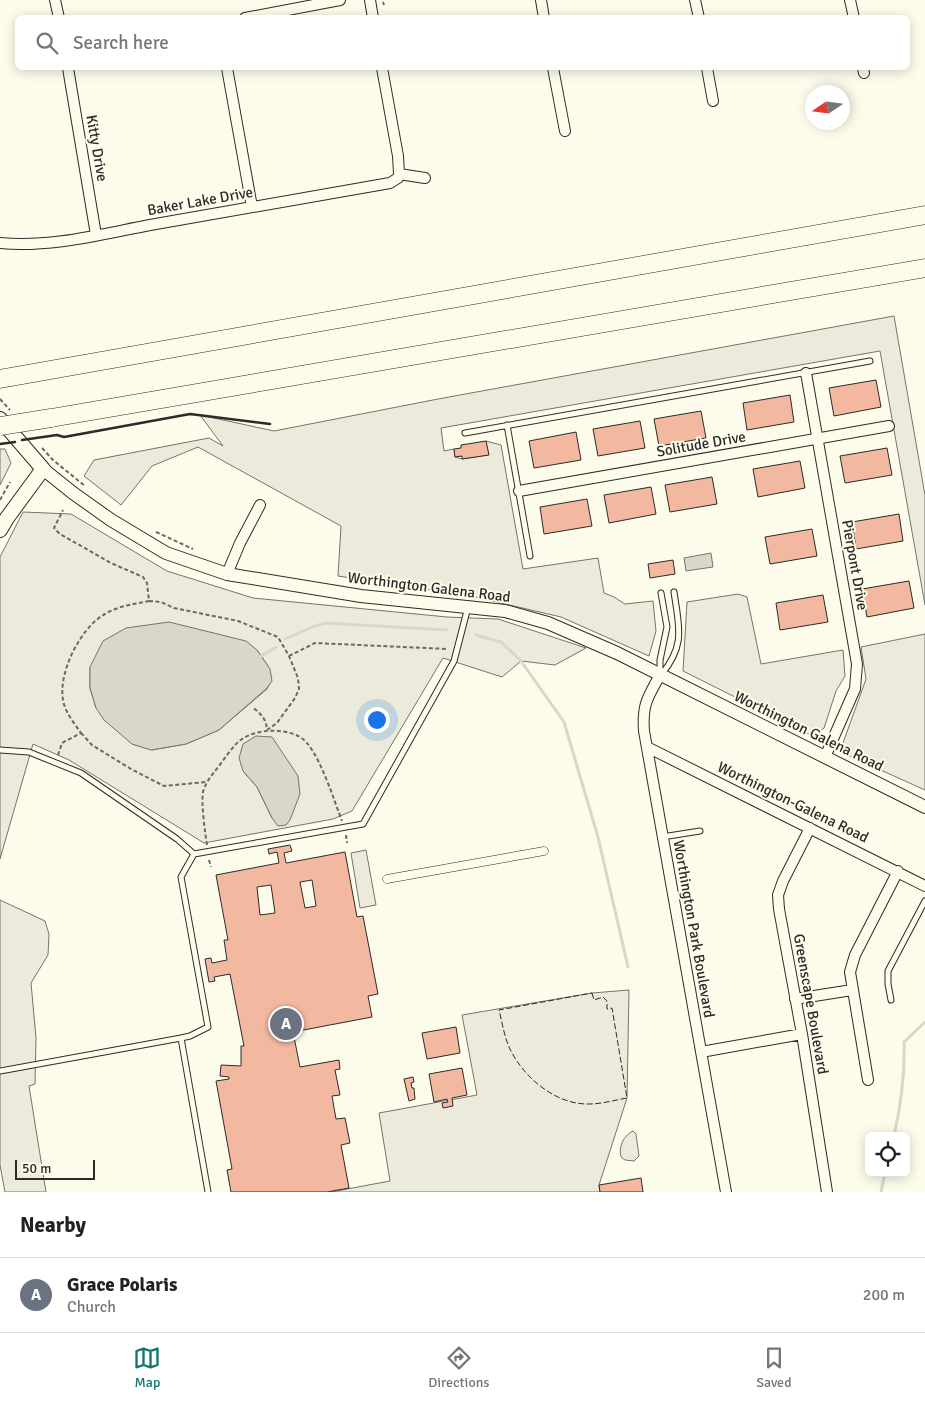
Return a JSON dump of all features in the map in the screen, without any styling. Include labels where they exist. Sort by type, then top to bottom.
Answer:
[{"type":"highway","points":[[0,379],[925,214]]},
{"type":"highway","points":[[0,426],[925,268]]},
{"type":"highway","points":[[0,366],[108,360]]},
{"type":"main road","name":"Worthington Galena Road","points":[[6,416],[43,469]]},
{"type":"main road","points":[[0,530],[43,469]]},
{"type":"street","points":[[56,0],[58,15]]},
{"type":"street","points":[[370,0],[372,15]]},
{"type":"street","points":[[541,0],[544,15]]},
{"type":"street","points":[[696,0],[698,15]]},
{"type":"street","points":[[850,0],[853,15]]},
{"type":"street","points":[[261,15],[333,1]]},
{"type":"street","name":"Kitty Drive","points":[[68,70],[96,234]]},
{"type":"street","points":[[227,70],[252,207]]},
{"type":"street","points":[[382,70],[398,156],[399,174],[425,178]]},
{"type":"street","points":[[553,70],[565,131]]},
{"type":"street","points":[[707,70],[713,101]]},
{"type":"street","name":"Baker Lake Drive","points":[[0,243],[45,243],[390,183],[398,178],[399,174]]},
{"type":"street","name":"Pierpont Drive","points":[[806,373],[857,664],[855,689],[826,757]]},
{"type":"street","name":"Solitude Drive","points":[[519,491],[889,426]]},
{"type":"street","name":"Worthington Galena Road","points":[[43,469],[73,494],[166,553],[227,574],[361,596],[505,611],[548,623],[587,639],[925,806]]},
{"type":"street","points":[[227,574],[240,543],[260,505]]},
{"type":"street","name":"Worthington Park Boulevard","points":[[660,675],[645,703],[643,715],[646,747],[726,1192]]},
{"type":"street","name":"Worthington-Galena Road","points":[[646,747],[925,886]]},
{"type":"street","name":"Greenscape Boulevard","points":[[810,828],[778,895],[794,999],[802,1034],[826,1192]]},
{"type":"street","points":[[387,880],[544,851]]},
{"type":"street","points":[[868,1080],[850,972],[855,955],[898,871]]},
{"type":"street","points":[[794,999],[852,990]]},
{"type":"street","points":[[701,1052],[802,1034]]},
{"type":"lane","points":[[465,433],[870,361]]},
{"type":"lane","points":[[507,425],[530,556]]},
{"type":"lane","points":[[660,675],[672,662],[680,633],[674,592]]},
{"type":"lane","points":[[660,675],[660,660],[667,627],[661,593]]},
{"type":"lane","points":[[0,1071],[180,1038],[195,1034],[208,1026],[180,877],[194,854],[363,824],[454,662],[468,606]]},
{"type":"lane","points":[[0,750],[29,752],[81,773],[178,839],[194,854]]},
{"type":"lane","points":[[662,837],[700,832]]},
{"type":"lane","points":[[891,1000],[888,972],[925,901]]},
{"type":"lane","points":[[180,1038],[208,1192]]},
{"type":"path","points":[[0,399],[6,416]]},
{"type":"path","points":[[38,443],[53,460],[89,489]]},
{"type":"path","points":[[0,500],[10,482]]},
{"type":"path","points":[[63,510],[54,528],[60,534],[111,563],[143,577],[147,583],[149,601]]},
{"type":"path","points":[[151,530],[198,551]]},
{"type":"path","points":[[206,782],[164,786],[92,745],[81,733],[67,710],[63,700],[62,688],[65,672],[76,644],[89,626],[105,613],[149,601],[161,602],[174,608],[238,621],[278,637],[289,656],[298,678],[299,689],[295,698],[276,723],[267,730],[250,735],[239,741],[206,782],[203,794],[205,836],[211,867]]},
{"type":"path","points":[[289,656],[315,643],[458,649]]},
{"type":"path","points":[[252,707],[262,715],[267,730]]},
{"type":"path","points":[[267,730],[300,736],[310,746],[344,827],[347,843]]},
{"type":"path","points":[[56,762],[62,743],[81,733]]},
{"type":"shaded area","points":[[894,316],[925,495],[925,605],[880,351],[441,428],[444,451],[454,449],[455,457],[462,459],[488,455],[486,441],[501,445],[523,569],[598,558],[604,593],[625,604],[653,601],[656,631],[649,656],[561,617],[471,596],[338,576],[341,526],[198,447],[152,466],[121,505],[84,476],[94,460],[209,438],[223,446],[200,415],[274,431],[438,399]]},
{"type":"shaded area","points":[[0,449],[5,449],[11,463],[0,485]]},
{"type":"shaded area","points":[[23,512],[71,514],[167,571],[253,598],[447,617],[498,619],[586,648],[555,665],[521,661],[502,677],[443,658],[352,811],[333,819],[204,843],[69,760],[33,744],[0,859],[0,557]],"holes":[[[257,650],[269,668],[270,683],[267,689],[219,730],[186,744],[152,750],[132,744],[96,708],[90,688],[90,667]],[[243,771],[290,820],[272,818],[257,787]]]},
{"type":"shaded area","points":[[711,553],[713,567],[686,571],[684,558]]},
{"type":"shaded area","points":[[738,594],[747,597],[761,664],[843,650],[845,676],[836,691],[824,728],[813,736],[683,671],[687,602]]},
{"type":"shaded area","points":[[169,622],[246,641],[257,650],[270,669],[272,681],[267,688],[219,730],[186,744],[151,750],[132,744],[104,720],[96,708],[90,688],[90,667],[103,641],[126,628]]},
{"type":"shaded area","points":[[925,634],[925,790],[845,754],[843,743],[866,679],[861,647]]},
{"type":"shaded area","points":[[256,736],[272,737],[298,776],[300,794],[290,820],[286,825],[278,826],[257,787],[243,771],[239,758],[243,744]]},
{"type":"shaded area","points":[[366,850],[376,905],[360,908],[351,853]]},
{"type":"shaded area","points":[[0,900],[45,921],[49,934],[48,955],[31,983],[36,1038],[35,1084],[29,1086],[46,1192],[5,1192],[0,1165]]},
{"type":"shaded area","points":[[629,990],[627,1098],[599,1185],[600,1192],[331,1192],[390,1181],[379,1113],[477,1095],[462,1015],[592,993]]},
{"type":"shaded area","points":[[633,1131],[636,1134],[639,1156],[634,1161],[625,1160],[621,1157],[621,1145],[627,1135]]},
{"type":"building","points":[[876,380],[881,407],[834,416],[829,388]]},
{"type":"building","points":[[790,395],[794,422],[747,430],[743,403]]},
{"type":"building","points":[[701,411],[706,438],[659,446],[654,419]]},
{"type":"building","points":[[640,421],[645,448],[598,456],[593,429]]},
{"type":"building","points":[[576,432],[581,460],[534,468],[529,441]]},
{"type":"building","points":[[486,441],[489,455],[462,459],[462,456],[455,457],[454,449],[461,448],[461,445]]},
{"type":"building","points":[[887,448],[892,475],[845,483],[840,456]]},
{"type":"building","points":[[800,461],[805,488],[758,497],[753,469]]},
{"type":"building","points":[[712,477],[717,504],[670,512],[665,485]]},
{"type":"building","points":[[651,487],[656,514],[609,523],[604,495]]},
{"type":"building","points":[[587,499],[592,526],[544,534],[540,507]]},
{"type":"building","points":[[899,514],[903,541],[856,549],[852,522]]},
{"type":"building","points":[[812,529],[817,556],[770,564],[765,537]]},
{"type":"building","points":[[673,560],[675,574],[650,578],[648,564]]},
{"type":"building","points":[[909,581],[914,608],[867,617],[862,589]]},
{"type":"building","points":[[823,595],[828,622],[780,630],[776,603]]},
{"type":"building","points":[[290,845],[292,851],[284,853],[286,863],[345,852],[357,917],[363,916],[378,994],[368,996],[372,1017],[293,1032],[300,1067],[339,1060],[340,1069],[335,1070],[340,1095],[332,1096],[336,1119],[345,1118],[350,1143],[341,1145],[349,1188],[327,1192],[231,1192],[227,1170],[232,1169],[216,1081],[229,1079],[229,1077],[220,1076],[221,1065],[241,1066],[241,1046],[244,1046],[230,974],[214,977],[215,981],[209,982],[205,959],[211,958],[212,963],[227,960],[224,940],[228,940],[216,875],[279,863],[277,852],[269,854],[268,849]],"holes":[[[312,880],[316,906],[305,908],[300,882]],[[271,885],[275,913],[260,915],[257,887]]]},
{"type":"building","points":[[456,1027],[460,1053],[427,1059],[422,1033]]},
{"type":"building","points":[[462,1068],[467,1095],[452,1098],[453,1106],[443,1108],[442,1103],[448,1102],[447,1099],[434,1102],[429,1074]]},
{"type":"building","points":[[413,1077],[414,1082],[411,1083],[412,1088],[414,1088],[415,1099],[409,1101],[404,1079]]},
{"type":"building","points":[[641,1178],[643,1192],[600,1192],[599,1185]]},
{"type":"waterway","points":[[285,639],[325,623],[447,630]]},
{"type":"waterway","points":[[476,635],[501,642],[521,661],[564,722],[598,837],[628,967]]},
{"type":"waterway","points":[[261,656],[276,647]]},
{"type":"waterway","points":[[895,1132],[902,1089],[904,1042],[925,1022]]},
{"type":"waterway","points":[[881,1192],[884,1177]]},
{"type":"fence","points":[[592,993],[594,1000],[603,997],[607,1001],[607,1009],[612,1008],[627,1098],[589,1104],[576,1103],[564,1100],[541,1087],[522,1068],[509,1047],[499,1010],[592,993]]},
{"type":"wall","points":[[22,440],[57,435],[64,437],[190,414],[270,424]]},
{"type":"wall","points":[[0,444],[15,442]]},
{"type":"place","name":"Grace Polaris","points":[[286,1024]]}]
